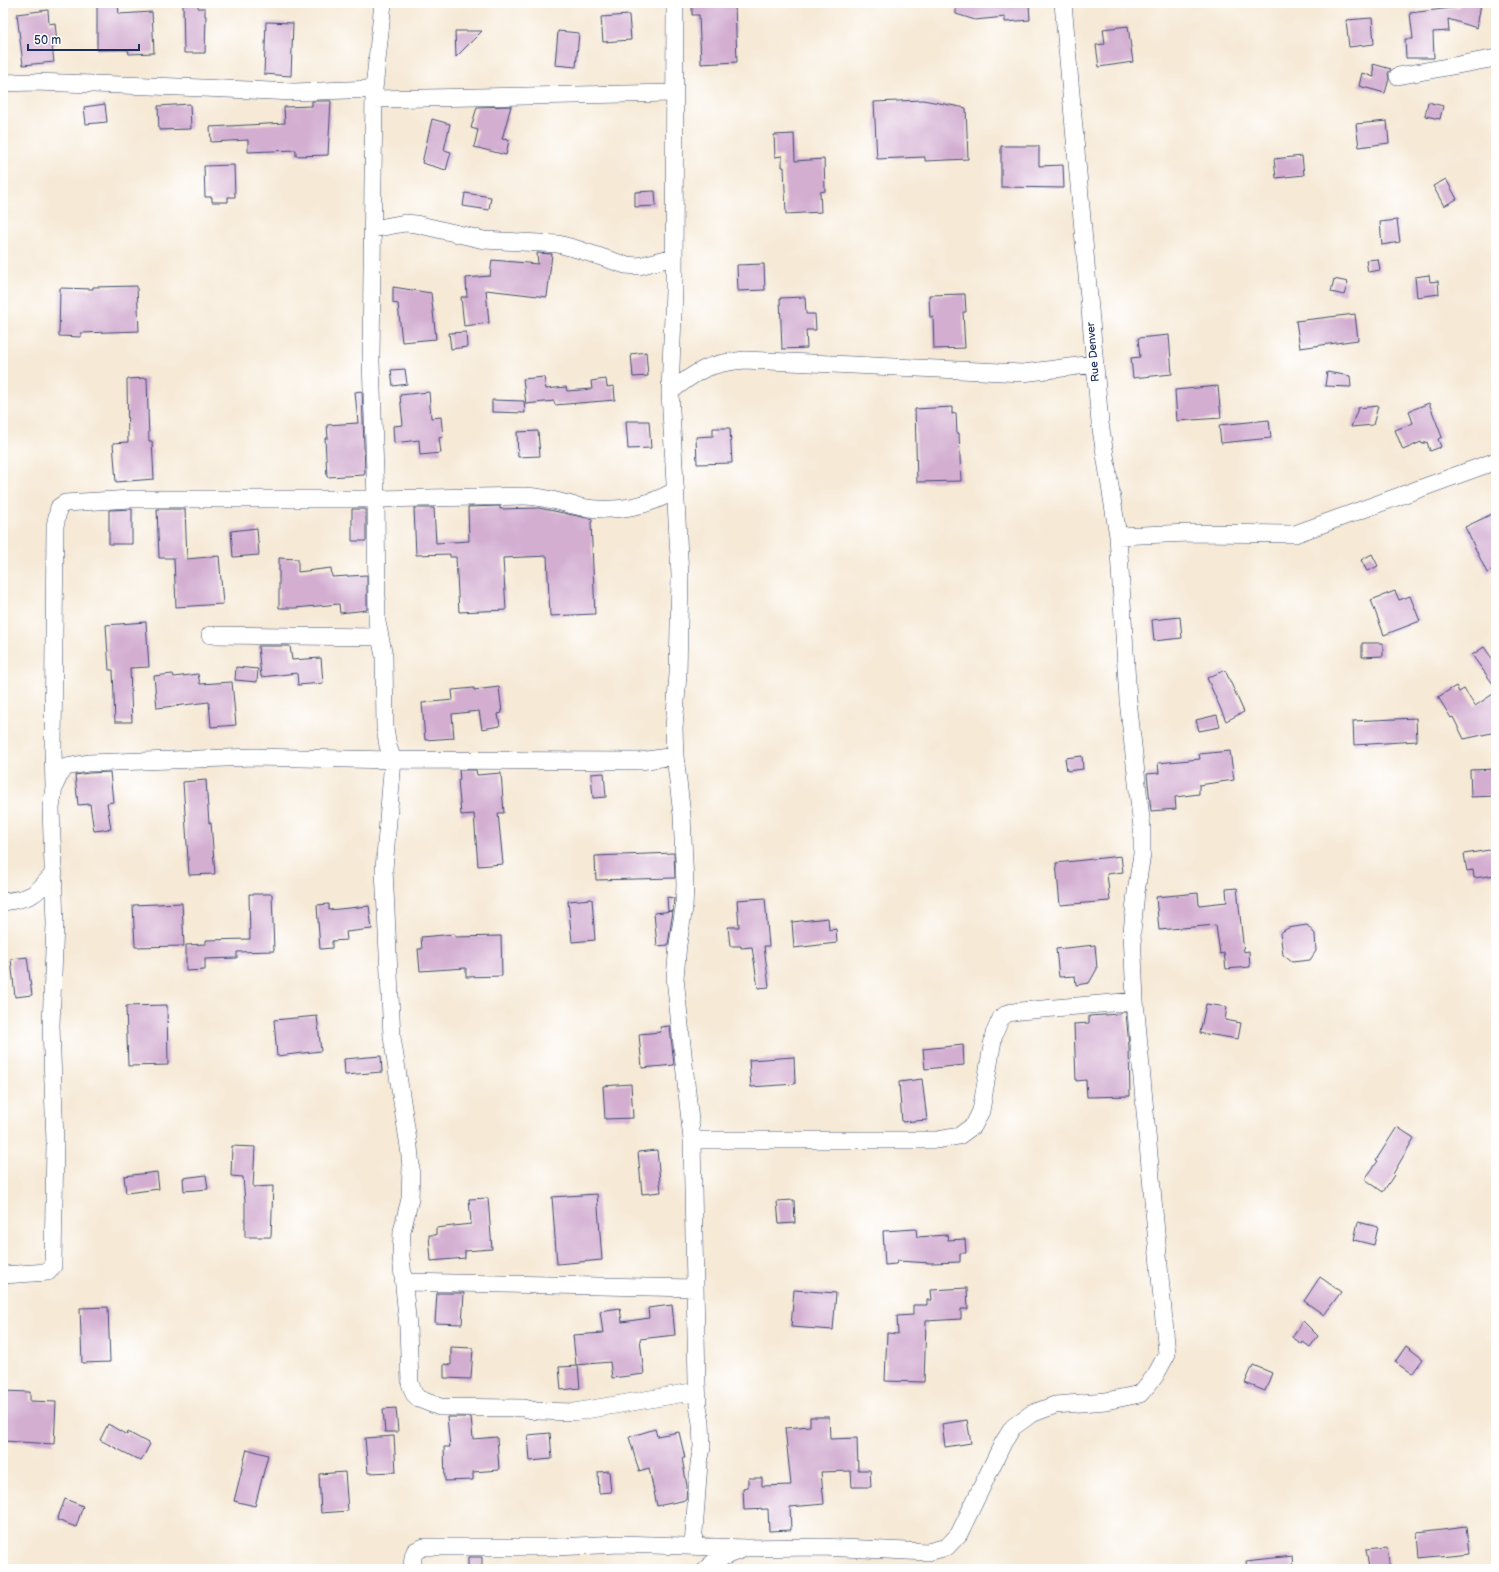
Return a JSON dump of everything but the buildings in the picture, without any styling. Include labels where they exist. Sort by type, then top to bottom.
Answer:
[{"type":"street","points":[[383,3],[374,94],[370,362],[376,499],[378,622],[384,656],[385,728],[388,746],[393,760],[384,869],[392,1037],[411,1167],[410,1198],[402,1231],[401,1256],[410,1383],[414,1394],[419,1399],[426,1403],[440,1407],[524,1408],[536,1411],[574,1412],[697,1391]]},
{"type":"street","points":[[675,3],[674,257],[670,392],[680,575],[678,674],[674,728],[675,756],[682,815],[685,886],[684,908],[674,978],[692,1140],[697,1391],[702,1447],[693,1546]]},
{"type":"street","name":"Rue Denver","points":[[412,1569],[415,1551],[424,1547],[549,1547],[620,1544],[747,1548],[822,1547],[928,1552],[947,1547],[959,1534],[1003,1443],[1013,1427],[1031,1414],[1055,1405],[1106,1401],[1140,1394],[1155,1376],[1167,1354],[1135,1001],[1132,932],[1142,854],[1142,828],[1128,700],[1118,536],[1100,423],[1063,3]]},
{"type":"street","points":[[1398,76],[1496,58]]},
{"type":"street","points":[[3,83],[179,87],[374,94],[674,93]]},
{"type":"street","points":[[373,229],[405,223],[416,224],[484,240],[558,244],[624,265],[639,266],[674,257]]},
{"type":"street","points":[[670,392],[690,376],[704,368],[725,362],[745,360],[839,363],[1023,373],[1094,364]]},
{"type":"street","points":[[1118,536],[1189,533],[1295,534],[1496,461]]},
{"type":"street","points":[[3,1275],[48,1272],[53,1266],[55,1143],[51,1025],[55,924],[51,808],[54,787],[55,526],[59,508],[65,503],[130,499],[376,499],[536,496],[599,510],[643,506],[661,499],[676,490]]},
{"type":"street","points":[[210,635],[380,637]]},
{"type":"street","points":[[54,787],[59,776],[66,767],[88,763],[254,757],[393,760],[640,761],[675,756]]},
{"type":"street","points":[[3,902],[30,897],[39,891],[54,873]]},
{"type":"street","points":[[692,1140],[937,1140],[959,1136],[974,1124],[981,1111],[994,1034],[1001,1018],[1008,1013],[1020,1011],[1135,1001]]},
{"type":"street","points":[[404,1282],[695,1288]]},
{"type":"street","points":[[706,1569],[712,1563],[724,1556],[747,1548]]}]
